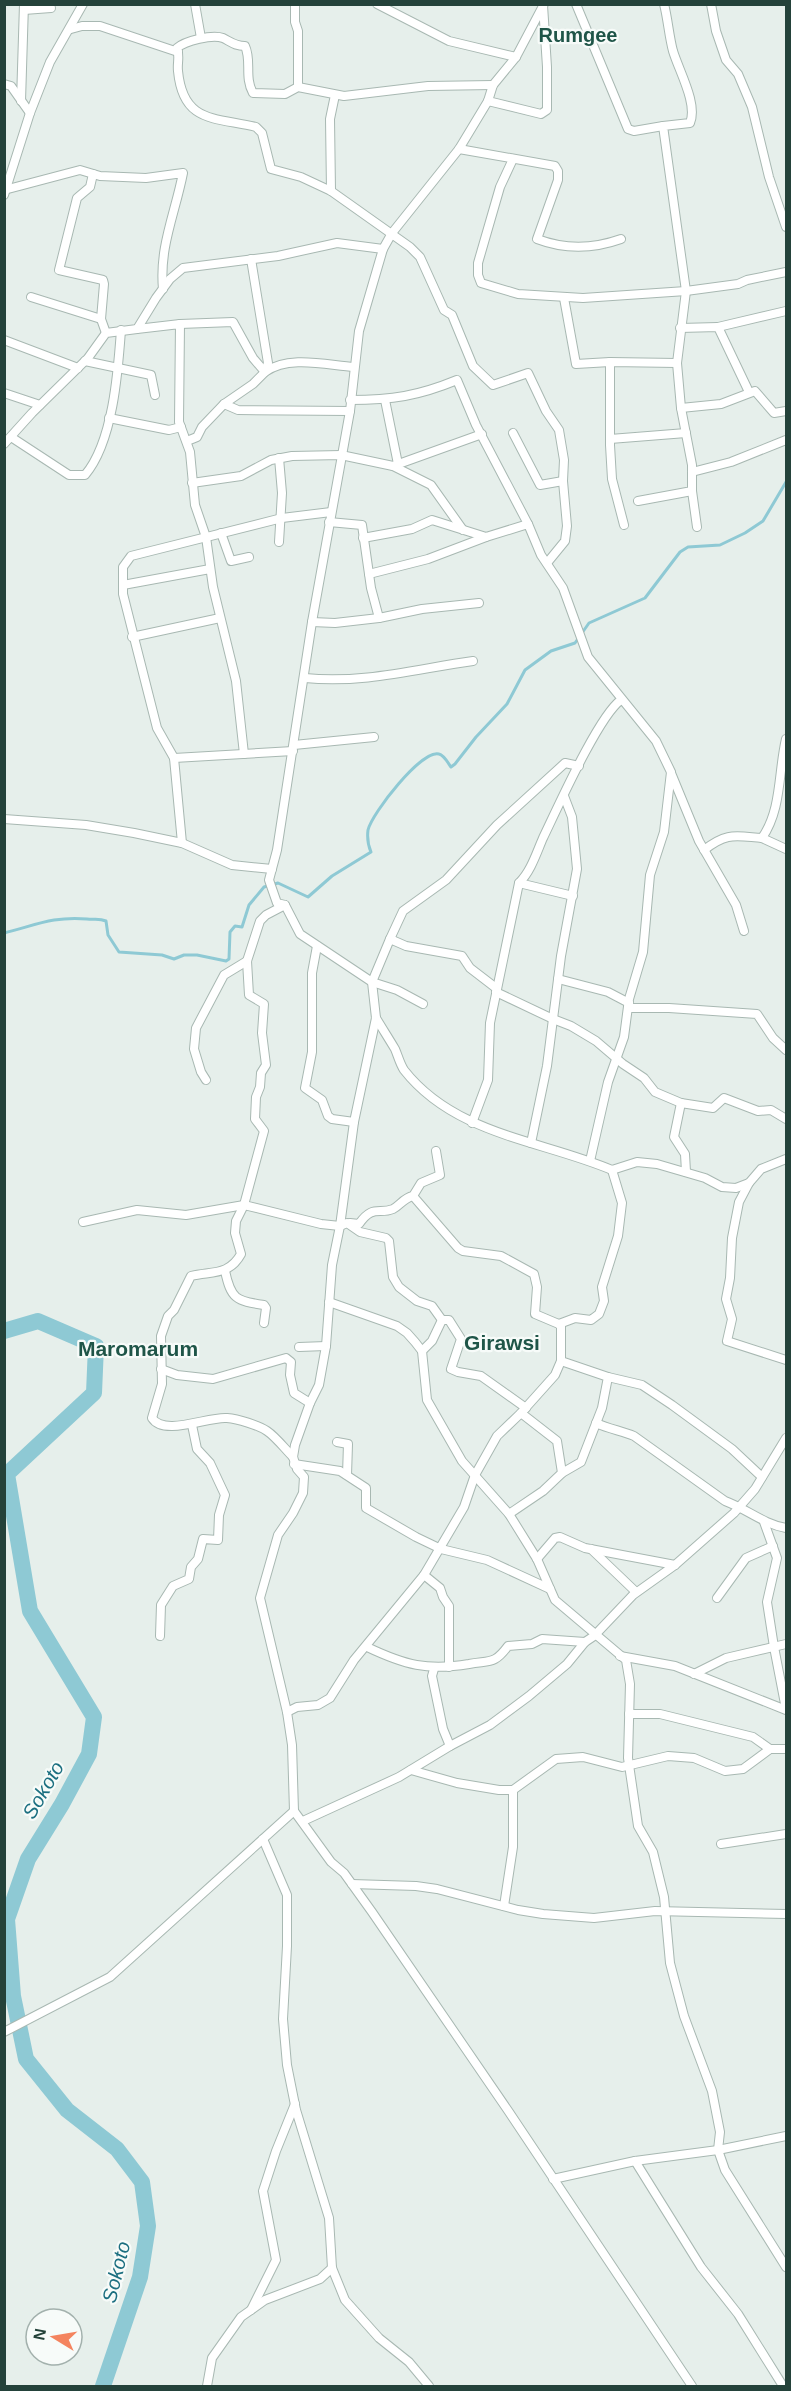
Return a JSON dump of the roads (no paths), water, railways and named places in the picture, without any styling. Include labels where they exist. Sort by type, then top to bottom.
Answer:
[{"type":"street","points":[[195,4],[201,39]]},
{"type":"street","points":[[296,4],[298,87]]},
{"type":"street","points":[[378,4],[449,41],[516,57]]},
{"type":"street","points":[[576,4],[628,129],[634,131],[690,123],[693,117],[686,87],[673,50],[664,4]]},
{"type":"street","points":[[711,4],[716,31],[726,60],[738,74],[752,107],[769,177],[786,227]]},
{"type":"street","points":[[423,1004],[397,990],[372,982],[300,934],[285,905],[277,903],[269,880],[277,850],[312,622],[350,411],[360,331],[383,249],[392,233],[459,149],[488,100],[493,85],[516,57],[543,5]]},
{"type":"street","points":[[488,100],[541,114],[547,110],[543,5]]},
{"type":"street","points":[[6,192],[30,113],[50,62],[71,30],[81,6]]},
{"type":"street","points":[[21,102],[24,8],[51,8]]},
{"type":"street","points":[[71,30],[82,26],[100,26],[178,52]]},
{"type":"street","points":[[493,85],[428,86],[344,96],[298,87],[285,94],[253,93],[248,84],[247,71],[250,58],[247,48],[236,46],[221,37],[201,39],[179,46],[178,52],[178,71],[182,92],[188,105],[194,111],[206,116],[256,127],[262,133],[271,169],[301,177],[331,191],[392,233],[420,257],[444,310],[452,315],[474,366],[493,385],[528,373],[546,411],[559,430],[564,460],[566,541],[547,563]]},
{"type":"street","points":[[4,84],[11,86],[30,113]]},
{"type":"street","points":[[331,191],[330,119],[335,95]]},
{"type":"street","points":[[663,126],[686,291],[677,363],[697,527]]},
{"type":"street","points":[[459,149],[555,166],[558,171],[558,180],[537,239],[560,246],[596,248],[621,239]]},
{"type":"street","points":[[513,159],[500,187],[478,263],[481,283],[518,294],[564,298],[686,291],[738,284],[786,272]]},
{"type":"street","points":[[6,192],[80,170],[93,174],[146,178],[183,173],[177,204],[164,240],[163,289]]},
{"type":"street","points":[[93,174],[90,187],[77,198],[59,270],[103,280],[101,319],[106,333]]},
{"type":"street","points":[[162,267],[183,268],[278,256],[337,243],[383,249]]},
{"type":"street","points":[[251,259],[268,354],[265,372]]},
{"type":"street","points":[[137,329],[163,289],[183,268]]},
{"type":"street","points":[[31,297],[101,319]]},
{"type":"street","points":[[564,298],[576,364],[677,363]]},
{"type":"street","points":[[680,328],[718,327],[786,311]]},
{"type":"street","points":[[121,330],[119,369],[109,418],[93,466],[85,475],[69,475],[8,441],[40,405],[81,365],[106,333],[121,330],[180,324],[233,322],[253,358],[265,372]]},
{"type":"street","points":[[180,324],[179,422],[187,441],[195,506],[206,537],[220,618],[236,681],[244,754]]},
{"type":"street","points":[[718,327],[749,392]]},
{"type":"street","points":[[4,339],[81,365],[151,375],[155,394]]},
{"type":"street","points":[[187,441],[197,437],[202,427],[224,404],[253,384],[275,364],[302,362],[354,367]]},
{"type":"street","points":[[610,362],[612,479],[624,525]]},
{"type":"street","points":[[350,400],[385,400],[425,393],[457,380],[541,555],[563,588],[588,657],[656,741],[704,850],[736,905],[744,931]]},
{"type":"street","points":[[681,408],[721,404],[755,391],[774,413],[786,411]]},
{"type":"street","points":[[4,393],[40,405]]},
{"type":"street","points":[[385,400],[395,465]]},
{"type":"street","points":[[224,404],[238,410],[350,411]]},
{"type":"street","points":[[109,418],[169,430],[181,427]]},
{"type":"street","points":[[395,465],[482,434]]},
{"type":"street","points":[[513,434],[540,485],[563,481]]},
{"type":"street","points":[[610,440],[686,434]]},
{"type":"street","points":[[692,472],[731,462],[786,440]]},
{"type":"street","points":[[192,483],[241,476],[279,458],[341,455],[395,465],[431,485],[464,530]]},
{"type":"street","points":[[279,458],[282,518],[279,542]]},
{"type":"street","points":[[638,501],[692,491]]},
{"type":"street","points":[[182,843],[174,758],[158,728],[132,637],[123,585],[123,567],[131,556],[282,518],[331,512]]},
{"type":"street","points":[[363,538],[412,529],[432,520],[486,537]]},
{"type":"street","points":[[329,522],[362,525],[379,618]]},
{"type":"street","points":[[369,573],[428,559],[528,524]]},
{"type":"street","points":[[221,533],[231,561],[249,557]]},
{"type":"street","points":[[123,585],[210,569]]},
{"type":"street","points":[[312,622],[335,623],[379,618],[422,609],[479,603]]},
{"type":"street","points":[[132,637],[220,618]]},
{"type":"street","points":[[305,678],[331,681],[379,678],[473,661]]},
{"type":"street","points":[[472,1123],[488,1080],[490,1023],[519,883],[528,874],[594,736],[621,699]]},
{"type":"street","points":[[174,758],[244,754],[374,737]]},
{"type":"street","points":[[762,838],[770,825],[777,803],[786,739]]},
{"type":"street","points":[[294,1461],[295,1445],[319,1385],[326,1346],[332,1265],[344,1225],[354,1122],[376,1018],[372,982],[403,911],[446,880],[497,825],[565,763],[579,766]]},
{"type":"street","points":[[590,1161],[608,1082],[624,1036],[628,1005],[643,952],[649,883],[664,832],[671,772]]},
{"type":"street","points":[[531,1143],[547,1066],[558,978],[577,869],[572,817],[564,796]]},
{"type":"street","points":[[4,819],[86,825],[182,843],[232,865],[272,869]]},
{"type":"street","points":[[770,825],[784,847]]},
{"type":"street","points":[[704,850],[717,839],[733,834],[762,838],[784,847]]},
{"type":"street","points":[[519,883],[573,896]]},
{"type":"street","points":[[285,905],[260,921],[247,961],[249,995],[264,1004],[262,1033],[266,1065],[261,1073],[255,1103],[255,1119],[264,1131],[244,1205],[236,1221],[241,1254],[225,1271],[191,1276],[161,1336],[162,1384],[152,1418],[157,1423],[192,1425],[211,1419],[227,1418],[267,1431],[294,1461],[304,1477],[303,1493],[278,1535],[260,1598],[287,1712],[292,1745],[294,1811],[331,1862],[344,1873],[352,1884],[692,2386]]},
{"type":"street","points":[[390,939],[406,946],[462,956],[470,968],[496,990],[571,1026],[596,1041],[644,1078],[655,1092],[681,1103],[713,1108],[724,1098],[758,1111],[771,1110],[786,1119]]},
{"type":"street","points":[[317,946],[312,973],[312,1052],[305,1088],[322,1100],[328,1116],[332,1119],[354,1122]]},
{"type":"street","points":[[206,1080],[194,1049],[196,1028],[224,975],[247,961]]},
{"type":"street","points":[[558,978],[608,992],[628,1005],[757,1014],[773,1038],[786,1050]]},
{"type":"street","points":[[376,1018],[396,1051],[403,1069],[431,1097],[472,1123],[612,1170],[637,1162],[657,1164],[686,1172],[722,1186],[736,1188],[749,1183]]},
{"type":"street","points":[[681,1103],[675,1137],[685,1154],[686,1172]]},
{"type":"street","points":[[83,1222],[137,1210],[186,1215],[244,1205],[321,1224],[359,1224],[372,1212],[393,1209],[407,1197],[413,1196],[421,1183],[440,1175],[436,1151]]},
{"type":"street","points":[[786,1159],[761,1169],[749,1183],[739,1202],[732,1238],[730,1278],[726,1299],[732,1319],[727,1341],[786,1360]]},
{"type":"street","points":[[413,1196],[458,1248],[464,1251],[501,1256],[534,1274],[537,1287],[535,1314],[559,1324],[575,1318],[591,1320],[599,1314],[604,1301],[602,1287],[618,1236],[622,1203],[612,1170]]},
{"type":"street","points":[[344,1225],[360,1232],[386,1238],[389,1241],[393,1277],[399,1287],[417,1301],[432,1306],[442,1320]]},
{"type":"street","points":[[225,1271],[229,1290],[238,1298],[264,1305],[266,1308],[264,1323]]},
{"type":"street","points":[[329,1302],[397,1326],[407,1333],[422,1351],[427,1401],[462,1461],[510,1514],[537,1559],[555,1600],[594,1636],[626,1660],[630,1684],[629,1765],[638,1826],[653,1852],[664,1897],[670,1963],[684,2016],[712,2091],[720,2132],[718,2150],[724,2170],[786,2267]]},
{"type":"street","points":[[422,1351],[432,1341],[442,1320]]},
{"type":"street","points":[[442,1320],[449,1320],[461,1339],[451,1369],[481,1376],[557,1441],[562,1473]]},
{"type":"street","points":[[287,1712],[297,1707],[318,1705],[330,1698],[354,1660],[424,1575],[464,1508],[475,1475],[497,1436],[524,1411],[555,1375],[561,1361],[561,1325],[559,1324]]},
{"type":"street","points":[[298,1347],[326,1346]]},
{"type":"street","points":[[161,1369],[177,1375],[213,1379],[286,1358],[291,1362],[290,1375],[294,1393],[310,1403]]},
{"type":"street","points":[[561,1361],[608,1377],[642,1385],[723,1443],[762,1477]]},
{"type":"street","points":[[510,1514],[543,1491],[562,1473],[581,1462],[603,1407],[608,1377]]},
{"type":"street","points":[[596,1424],[634,1436],[724,1501],[741,1507],[764,1522],[786,1528]]},
{"type":"street","points":[[160,1636],[161,1605],[173,1586],[189,1579],[191,1567],[198,1559],[203,1539],[218,1540],[219,1515],[225,1495],[210,1463],[197,1449],[192,1425]]},
{"type":"street","points":[[303,1821],[411,1770],[490,1725],[521,1702],[567,1664],[585,1642],[594,1636],[636,1592],[675,1565],[741,1507],[786,1438]]},
{"type":"street","points":[[337,1442],[348,1443],[347,1475]]},
{"type":"street","points":[[775,1458],[786,1451]]},
{"type":"street","points":[[294,1461],[339,1471],[347,1475],[366,1488],[366,1508],[416,1538],[441,1549],[487,1560],[550,1589]]},
{"type":"street","points":[[764,1522],[777,1558],[767,1602],[786,1709]]},
{"type":"street","points":[[537,1559],[555,1538],[560,1537],[591,1549],[675,1565]]},
{"type":"street","points":[[717,1598],[746,1558],[773,1546]]},
{"type":"street","points":[[591,1549],[636,1592]]},
{"type":"street","points":[[424,1575],[440,1588],[449,1606],[449,1667]]},
{"type":"street","points":[[367,1647],[394,1660],[434,1669],[490,1663],[500,1658],[508,1646],[532,1644],[542,1639],[585,1642]]},
{"type":"street","points":[[694,1674],[726,1658],[786,1644]]},
{"type":"street","points":[[620,1656],[675,1666],[786,1709]]},
{"type":"street","points":[[434,1669],[432,1676],[443,1729],[450,1746]]},
{"type":"street","points":[[629,1714],[660,1714],[753,1737],[770,1749],[786,1749]]},
{"type":"street","points":[[411,1770],[457,1783],[513,1790],[556,1759],[583,1757],[622,1767],[668,1756],[694,1758],[725,1771],[743,1769],[770,1749]]},
{"type":"street","points":[[504,1906],[513,1848],[513,1790]]},
{"type":"street","points":[[4,2032],[110,1977],[294,1811]]},
{"type":"street","points":[[721,1844],[786,1834]]},
{"type":"street","points":[[263,1839],[287,1895],[287,1946],[282,2019],[287,2065],[295,2104],[328,2218],[332,2268],[345,2300],[380,2338],[409,2362],[429,2386]]},
{"type":"street","points":[[352,1884],[416,1886],[543,1914],[594,1918],[665,1912],[786,1914]]},
{"type":"street","points":[[251,2310],[276,2260],[263,2191],[295,2104]]},
{"type":"street","points":[[553,2179],[635,2161],[718,2150],[786,2136]]},
{"type":"street","points":[[635,2161],[701,2267],[738,2314],[783,2386]]},
{"type":"street","points":[[207,2386],[212,2358],[241,2317],[265,2300],[320,2279],[332,2268]]},
{"type":"waterway","points":[[4,933],[55,920],[75,918],[101,920],[106,921],[108,935],[119,952],[162,955],[174,959],[184,955],[197,955],[226,961],[229,959],[230,932],[235,926],[242,927],[249,905],[264,887],[278,883],[308,897],[332,876],[371,852],[368,844],[368,830],[378,810],[421,761],[431,755],[439,754],[451,767],[455,764],[476,737],[507,704],[525,670],[551,651],[575,643],[589,623],[645,598],[680,552],[688,547],[720,545],[763,521],[786,482]]},
{"type":"waterway","name":"Sokoto","points":[[4,1331],[38,1321],[96,1346],[94,1393],[7,1474],[30,1611],[94,1717],[89,1754],[28,1859],[7,1919],[13,1996],[26,2059],[67,2110],[117,2149],[142,2182],[148,2226],[140,2277],[103,2386]]},
{"type":"district","name":"Rumgee","points":[[578,35]]},
{"type":"district","name":"Girawsi","points":[[502,1343]]},
{"type":"district","name":"Maromarum","points":[[138,1349]]}]
